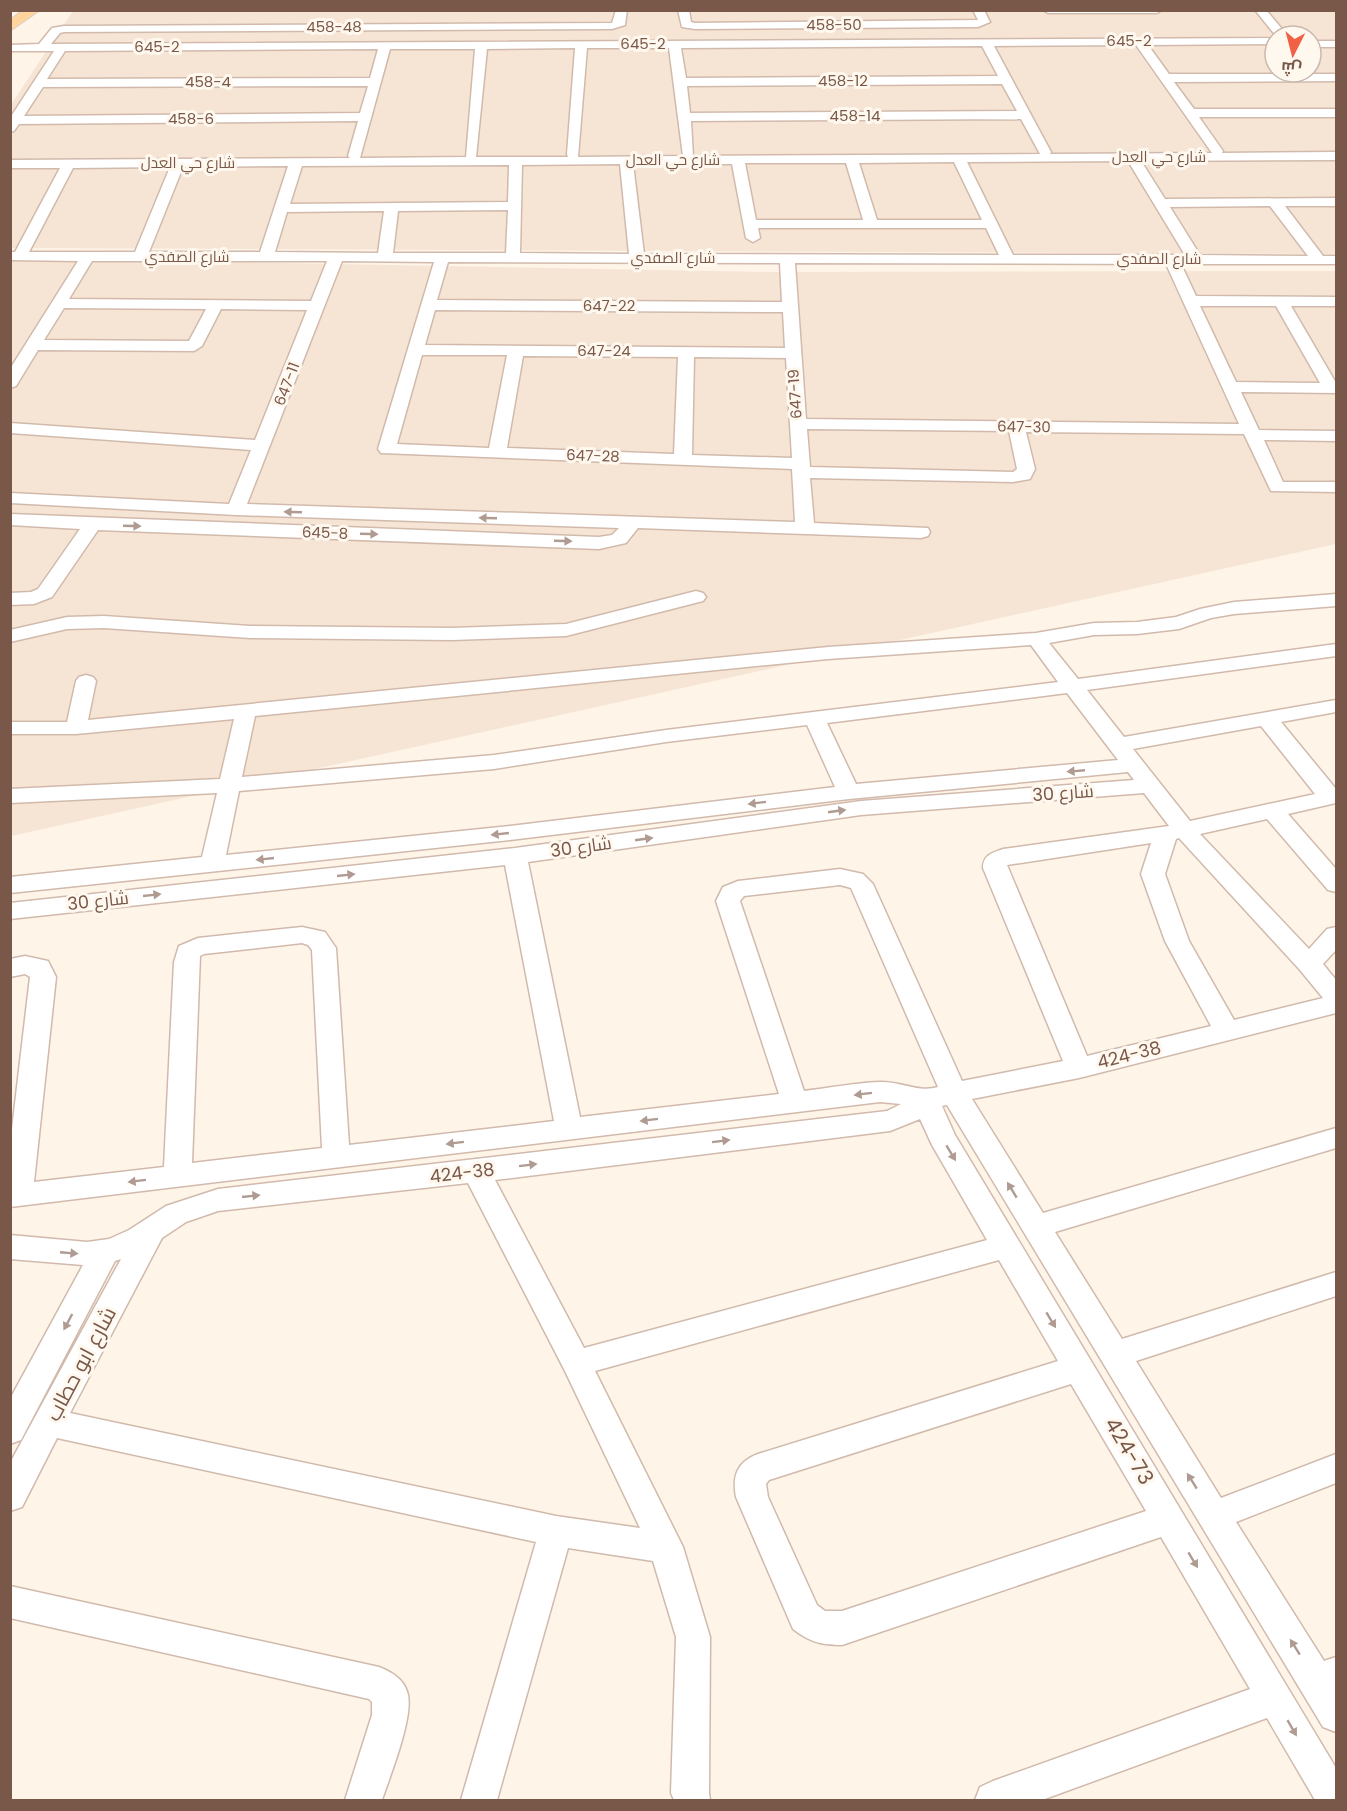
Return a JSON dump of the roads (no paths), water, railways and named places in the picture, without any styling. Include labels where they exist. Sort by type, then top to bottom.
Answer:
[{"type":"main road","points":[[10,27],[32,10]]},
{"type":"street","name":"458-48","points":[[43,48],[56,30],[159,24],[246,28],[612,26],[619,25],[621,10]]},
{"type":"street","name":"458-50","points":[[683,10],[686,25],[750,26],[978,24],[984,22],[978,10]]},
{"type":"street","points":[[1048,10],[1157,10]]},
{"type":"street","points":[[1260,10],[1272,24]]},
{"type":"street","points":[[471,155],[482,47],[487,26]]},
{"type":"street","points":[[750,26],[753,44]]},
{"type":"street","points":[[238,46],[246,28]]},
{"type":"street","name":"645-2","points":[[10,49],[238,46],[580,48],[632,46],[675,48],[1263,43]]},
{"type":"street","name":"645-2","points":[[10,49],[1263,43]]},
{"type":"street","points":[[1142,45],[1217,151]]},
{"type":"street","points":[[988,46],[1045,152]]},
{"type":"street","points":[[573,154],[580,48]]},
{"type":"street","points":[[675,48],[681,82],[688,154]]},
{"type":"street","points":[[355,156],[384,49]]},
{"type":"street","points":[[13,124],[60,50]]},
{"type":"street","points":[[1166,78],[1336,78]]},
{"type":"street","name":"458-12","points":[[681,82],[1006,80]]},
{"type":"street","name":"458-4","points":[[41,83],[375,82]]},
{"type":"street","points":[[1191,113],[1336,113]]},
{"type":"street","name":"458-14","points":[[684,117],[1025,115]]},
{"type":"street","name":"458-6","points":[[13,124],[366,117]]},
{"type":"street","name":"شارع حي العدل","points":[[10,158],[134,160],[573,154],[805,156],[1217,151],[1336,156]]},
{"type":"street","name":"شارع حي العدل","points":[[10,164],[68,164],[134,160],[178,163],[296,163],[738,160],[805,156],[851,159],[1132,158],[1336,151]]},
{"type":"street","points":[[1132,158],[1195,260]]},
{"type":"street","points":[[851,159],[871,224]]},
{"type":"street","points":[[959,159],[1008,259]]},
{"type":"street","points":[[738,160],[757,258]]},
{"type":"street","points":[[626,161],[637,258]]},
{"type":"street","points":[[513,258],[516,162]]},
{"type":"street","points":[[140,257],[178,163]]},
{"type":"street","points":[[266,257],[296,163]]},
{"type":"street","points":[[15,256],[68,164]]},
{"type":"street","points":[[1274,202],[1320,260]]},
{"type":"street","points":[[1160,203],[1336,202]]},
{"type":"street","points":[[281,208],[514,206]]},
{"type":"street","points":[[385,257],[393,207]]},
{"type":"street","points":[[750,224],[991,224]]},
{"type":"street","name":"شارع الصفدي","points":[[15,256],[1336,260]]},
{"type":"street","points":[[10,384],[88,256]]},
{"type":"street","name":"647-11","points":[[236,510],[336,257]]},
{"type":"street","points":[[416,350],[442,258]]},
{"type":"street","name":"647-19","points":[[787,258],[805,529]]},
{"type":"street","points":[[1171,260],[1277,487],[1336,487]]},
{"type":"street","points":[[1190,301],[1336,301]]},
{"type":"street","points":[[1281,301],[1334,388]]},
{"type":"street","points":[[60,303],[317,306]]},
{"type":"street","points":[[34,345],[194,346],[216,304]]},
{"type":"street","name":"647-22","points":[[429,305],[790,307]]},
{"type":"street","name":"647-24","points":[[416,350],[793,352]]},
{"type":"street","name":"647-28","points":[[416,350],[387,449],[683,459],[800,468],[1013,477],[1024,475],[1026,470],[1016,427]]},
{"type":"street","points":[[497,453],[516,351]]},
{"type":"street","points":[[683,459],[686,352]]},
{"type":"street","points":[[1231,387],[1334,388]]},
{"type":"street","name":"647-30","points":[[798,424],[1251,432],[1336,436]]},
{"type":"street","points":[[10,428],[263,446]]},
{"type":"street","name":"645-8","points":[[10,498],[236,510],[921,532]]},
{"type":"street","points":[[30,520],[46,500]]},
{"type":"street","name":"645-8","points":[[10,519],[599,543],[622,538],[627,534],[630,523]]},
{"type":"street","points":[[10,599],[34,598],[45,593],[93,524]]},
{"type":"street","points":[[10,636],[67,623],[104,622],[250,632],[452,634],[566,630],[696,597]]},
{"type":"street","points":[[10,728],[76,728],[828,653],[1036,639],[1094,629],[1137,628],[1179,622],[1234,608],[1336,600]]},
{"type":"street","points":[[1036,639],[1151,786],[1176,833],[1309,964],[1336,997]]},
{"type":"street","points":[[10,796],[231,785],[494,762],[666,736],[1072,686],[1336,650]]},
{"type":"street","points":[[76,728],[86,681]]},
{"type":"street","points":[[1118,744],[1336,706]]},
{"type":"street","points":[[212,864],[246,711]]},
{"type":"street","points":[[814,718],[849,792]]},
{"type":"street","points":[[1079,1068],[995,868],[995,861],[1003,857],[1176,833],[1333,797],[1267,719]]},
{"type":"street","name":"شارع 30","points":[[10,885],[546,829],[849,792],[1134,765]]},
{"type":"street","name":"شارع 30","points":[[10,911],[551,852],[861,808],[1151,786]]},
{"type":"street","points":[[1273,811],[1336,884]]},
{"type":"street","points":[[546,829],[551,852]]},
{"type":"street","points":[[1176,833],[1153,874],[1177,941],[1227,1031]]},
{"type":"street","points":[[515,856],[569,1130]]},
{"type":"street","points":[[795,1103],[728,901],[731,893],[738,889],[840,877],[855,879],[861,884],[933,1098]]},
{"type":"street","points":[[178,1176],[186,962],[188,952],[198,946],[302,935],[316,938],[324,948],[336,1157]]},
{"type":"street","points":[[1309,964],[1336,935]]},
{"type":"street","points":[[10,968],[25,966],[39,968],[43,977],[15,1195]]},
{"type":"street","name":"424-38","points":[[15,1195],[888,1092],[933,1098],[1079,1068],[1336,1004]]},
{"type":"street","name":"424-38","points":[[10,1247],[76,1254],[105,1252],[127,1245],[189,1208],[218,1200],[476,1172],[890,1121],[908,1114],[933,1098]]},
{"type":"street","name":"424-73","points":[[933,1098],[1035,1227],[1213,1516],[1326,1678],[1336,1714]]},
{"type":"street","name":"424-73","points":[[933,1098],[942,1138],[1335,1800]]},
{"type":"street","points":[[1035,1227],[1336,1138]]},
{"type":"street","points":[[218,1200],[220,1171]]},
{"type":"street","points":[[476,1172],[576,1363],[666,1547],[693,1636],[690,1710],[690,1793],[692,1800]]},
{"type":"street","name":"شارع ابو حطاب","points":[[10,1496],[51,1423],[151,1230]]},
{"type":"street","points":[[576,1363],[1008,1246]]},
{"type":"street","name":"شارع ابو حطاب","points":[[14,1416],[105,1252]]},
{"type":"street","points":[[1114,1355],[1336,1284]]},
{"type":"street","points":[[1080,1368],[758,1469],[749,1480],[752,1497],[805,1617],[819,1628],[842,1628],[1169,1519]]},
{"type":"street","points":[[51,1423],[556,1531],[666,1547]]},
{"type":"street","points":[[1213,1516],[1336,1468]]},
{"type":"street","points":[[479,1800],[556,1531]]},
{"type":"street","points":[[10,1602],[379,1684],[390,1695],[390,1715],[364,1800]]},
{"type":"street","points":[[993,1800],[1275,1698]]}]
